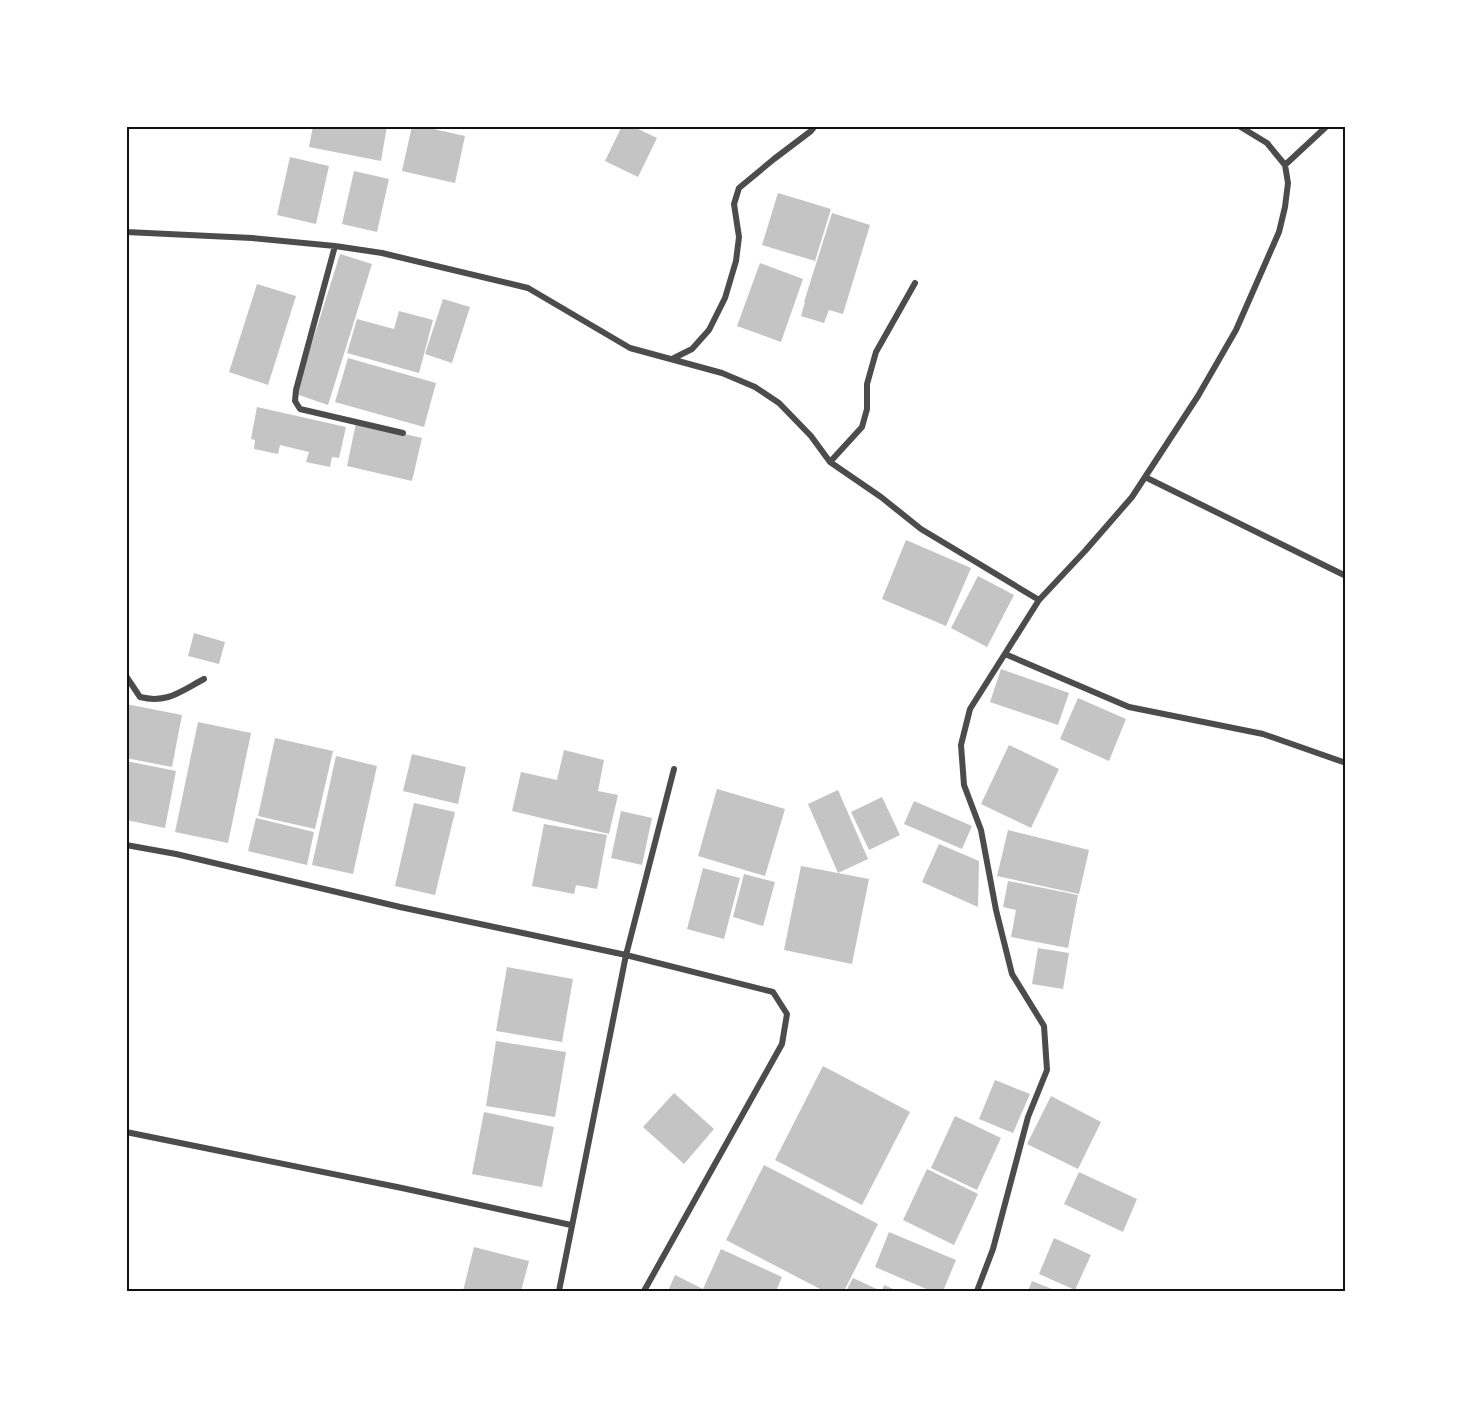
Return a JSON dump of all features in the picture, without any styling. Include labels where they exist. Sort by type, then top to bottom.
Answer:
[{"type":"street","points":[[672,359],[692,349],[709,330],[724,298],[740,237],[734,204],[739,188],[811,131],[814,126]]},
{"type":"street","points":[[977,1291],[993,1249],[1028,1117],[1047,1070],[1044,1026],[1012,974],[996,910],[981,830],[964,785],[961,745],[970,709],[1039,600],[1132,497],[1198,396],[1236,330],[1279,232],[1288,183],[1285,165],[1267,143],[1239,126]]},
{"type":"street","points":[[1285,165],[1327,126]]},
{"type":"street","points":[[126,232],[252,238],[335,246],[382,253],[528,288],[630,348],[722,373],[755,387],[779,403],[811,436],[830,462],[881,497],[921,529],[1039,600]]},
{"type":"street","points":[[335,246],[294,401],[300,409],[403,433]]},
{"type":"street","points":[[830,462],[862,428],[867,409],[867,384],[876,352],[915,283]]},
{"type":"street","points":[[1145,477],[1346,576]]},
{"type":"street","points":[[1005,654],[1129,707],[1273,736],[1346,763]]},
{"type":"street","points":[[126,676],[140,697],[157,700],[167,698],[204,679]]},
{"type":"street","points":[[559,1291],[627,956],[674,769]]},
{"type":"street","points":[[126,844],[627,956],[773,992],[787,1014],[783,1044],[644,1291]]},
{"type":"street","points":[[126,1132],[390,1185],[571,1225]]},
{"type":"building","points":[[313,126],[387,126],[381,161],[309,147]]},
{"type":"building","points":[[412,126],[465,136],[455,183],[402,171]]},
{"type":"building","points":[[622,126],[632,126],[657,138],[638,177],[605,161]]},
{"type":"building","points":[[290,157],[329,166],[316,224],[277,215]]},
{"type":"building","points":[[354,171],[389,179],[377,232],[342,224]]},
{"type":"building","points":[[778,193],[831,209],[815,261],[762,245]]},
{"type":"building","points":[[832,213],[870,225],[843,314],[829,310],[824,323],[801,316]]},
{"type":"building","points":[[340,254],[372,264],[328,405],[296,394]]},
{"type":"building","points":[[760,263],[803,279],[781,342],[737,326]]},
{"type":"building","points":[[257,284],[296,296],[268,385],[229,372]]},
{"type":"building","points":[[443,299],[470,307],[452,363],[425,354]]},
{"type":"building","points":[[399,311],[433,320],[419,373],[347,353],[357,319],[394,329]]},
{"type":"building","points":[[348,358],[436,383],[424,427],[335,402]]},
{"type":"building","points":[[257,407],[346,427],[339,458],[332,457],[330,467],[306,462],[309,452],[280,445],[278,454],[254,449],[255,440],[251,439]]},
{"type":"building","points":[[356,423],[422,438],[412,481],[347,466]]},
{"type":"building","points":[[906,540],[971,568],[946,626],[882,599]]},
{"type":"building","points":[[978,576],[1014,595],[987,647],[951,628]]},
{"type":"building","points":[[194,633],[225,642],[219,664],[188,656]]},
{"type":"building","points":[[1001,669],[1069,693],[1058,725],[990,702]]},
{"type":"building","points":[[1078,698],[1126,719],[1109,761],[1060,739]]},
{"type":"building","points":[[126,704],[182,715],[172,767],[126,758]]},
{"type":"building","points":[[198,722],[251,733],[228,843],[175,832]]},
{"type":"building","points":[[275,738],[333,751],[315,829],[258,816]]},
{"type":"building","points":[[1009,745],[1059,769],[1031,828],[981,804]]},
{"type":"building","points":[[564,750],[604,760],[598,791],[618,795],[609,834],[512,811],[521,772],[557,780]]},
{"type":"building","points":[[412,754],[466,767],[458,804],[403,791]]},
{"type":"building","points":[[336,756],[377,766],[353,874],[312,865]]},
{"type":"building","points":[[126,761],[176,771],[165,828],[126,820]]},
{"type":"building","points":[[717,789],[785,809],[765,876],[698,856]]},
{"type":"building","points":[[838,790],[868,859],[838,873],[808,804]]},
{"type":"building","points":[[882,797],[900,835],[869,850],[851,812]]},
{"type":"building","points":[[914,801],[972,826],[962,849],[904,824]]},
{"type":"building","points":[[414,803],[455,812],[435,895],[395,886]]},
{"type":"building","points":[[621,811],[652,818],[642,865],[611,858]]},
{"type":"building","points":[[256,818],[314,832],[307,865],[248,851]]},
{"type":"building","points":[[544,824],[607,835],[597,889],[576,885],[574,894],[532,886]]},
{"type":"building","points":[[1008,830],[1089,850],[1079,894],[997,876]]},
{"type":"building","points":[[939,844],[979,861],[978,907],[922,882]]},
{"type":"building","points":[[801,866],[869,879],[852,964],[784,950]]},
{"type":"building","points":[[703,868],[740,878],[724,939],[687,929]]},
{"type":"building","points":[[744,874],[775,882],[763,926],[733,917]]},
{"type":"building","points":[[1008,881],[1078,895],[1068,948],[1011,937],[1016,910],[1003,907]]},
{"type":"building","points":[[1038,948],[1069,953],[1063,989],[1032,984]]},
{"type":"building","points":[[507,967],[573,979],[562,1042],[496,1031]]},
{"type":"building","points":[[496,1041],[566,1052],[555,1117],[486,1106]]},
{"type":"building","points":[[823,1066],[910,1112],[862,1205],[775,1160]]},
{"type":"building","points":[[995,1080],[1030,1094],[1013,1133],[979,1119]]},
{"type":"building","points":[[674,1093],[714,1129],[684,1164],[643,1127]]},
{"type":"building","points":[[1051,1096],[1101,1122],[1078,1169],[1027,1144]]},
{"type":"building","points":[[484,1112],[554,1127],[542,1187],[472,1174]]},
{"type":"building","points":[[955,1116],[1001,1138],[977,1190],[931,1168]]},
{"type":"building","points":[[764,1165],[878,1224],[844,1291],[824,1291],[726,1240]]},
{"type":"building","points":[[927,1169],[978,1194],[954,1245],[903,1220]]},
{"type":"building","points":[[1079,1172],[1137,1199],[1123,1232],[1064,1204]]},
{"type":"building","points":[[889,1232],[956,1260],[943,1291],[931,1291],[875,1267]]},
{"type":"building","points":[[1054,1238],[1091,1255],[1075,1290],[1039,1274]]},
{"type":"building","points":[[474,1247],[529,1261],[521,1291],[463,1291]]},
{"type":"building","points":[[721,1249],[782,1277],[776,1291],[668,1291],[675,1275],[703,1289]]},
{"type":"building","points":[[853,1278],[881,1291],[846,1291]]},
{"type":"building","points":[[1032,1281],[1057,1291],[1028,1291]]},
{"type":"building","points":[[884,1285],[898,1291],[882,1291]]}]
